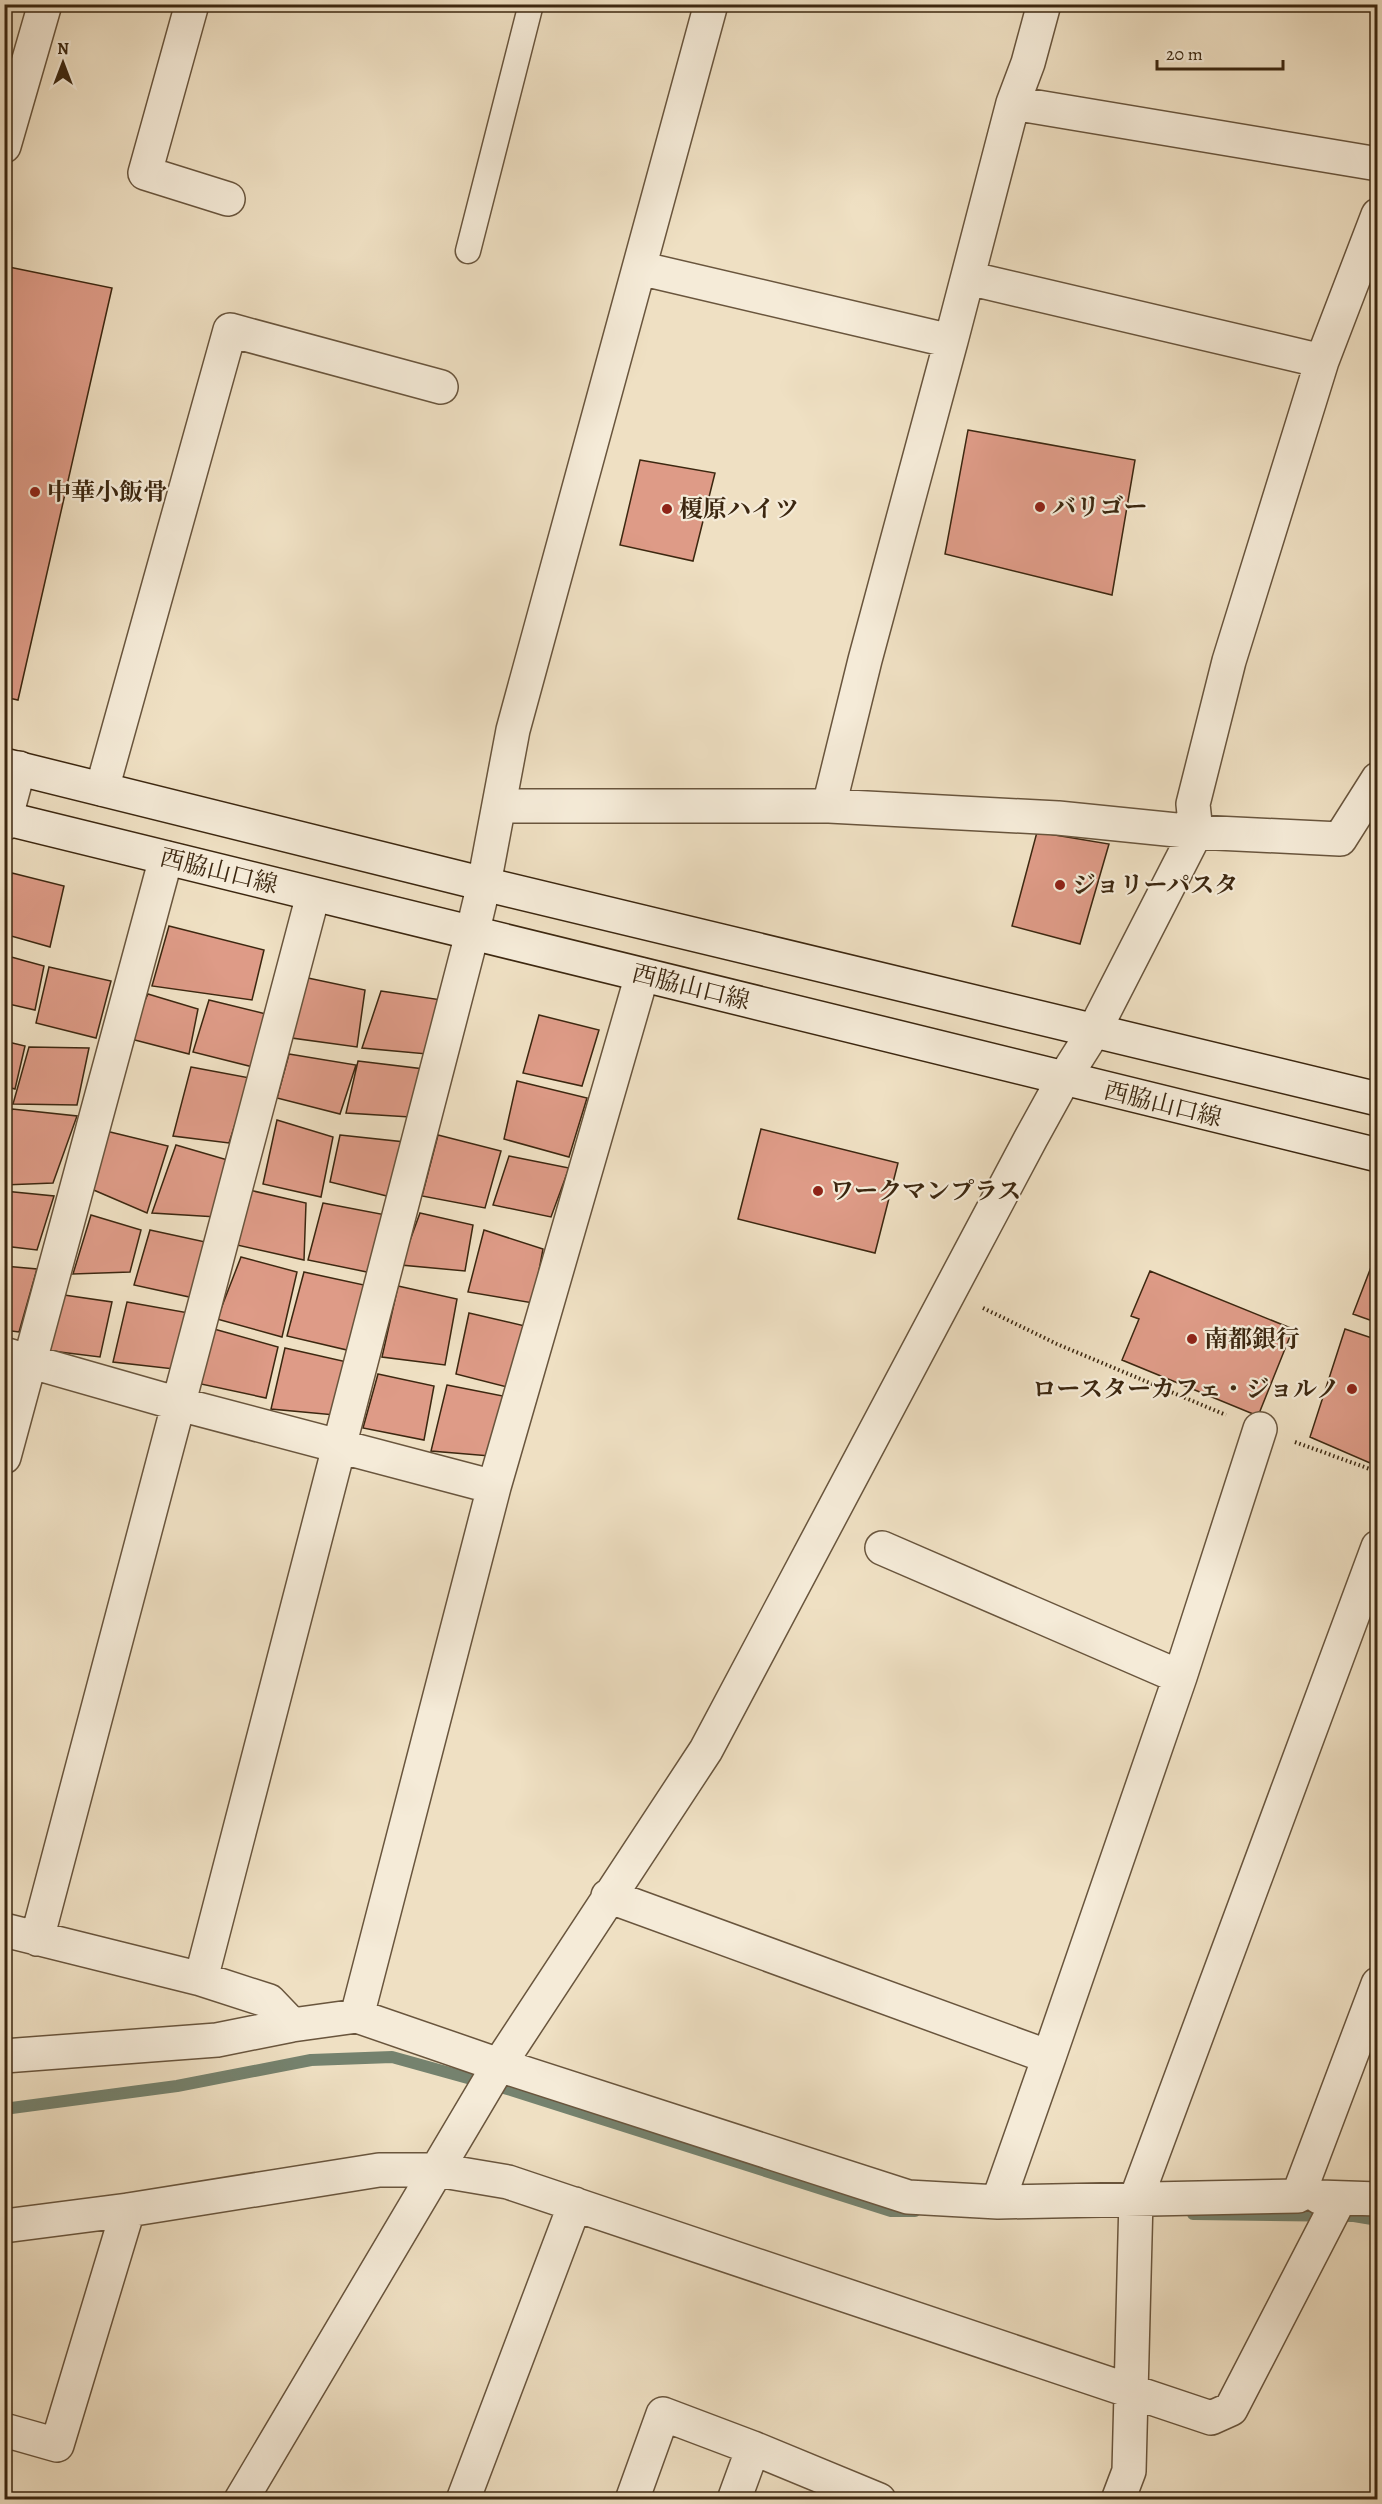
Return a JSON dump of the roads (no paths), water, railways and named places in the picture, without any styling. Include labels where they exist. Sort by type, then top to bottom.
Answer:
[{"type":"street","points":[[4,146],[45,4]]},
{"type":"street","points":[[192,4],[145,173],[228,199]]},
{"type":"street","points":[[201,1979],[341,1447],[472,934],[484,884],[513,730],[711,4]]},
{"type":"street","points":[[829,806],[865,660],[1013,104],[1028,63],[1044,4]]},
{"type":"street","points":[[1013,104],[1377,164]]},
{"type":"street","points":[[240,2499],[499,2065],[706,1750],[1063,1080],[1094,1031],[1196,832],[1193,804],[1228,661],[1322,361],[1377,214]]},
{"type":"street","points":[[639,268],[951,341]]},
{"type":"street","points":[[968,278],[1322,361]]},
{"type":"street","points":[[102,789],[230,330],[441,387]]},
{"type":"street","points":[[5,820],[12,766],[484,884],[1377,1099]]},
{"type":"street","points":[[499,806],[829,806],[1058,818],[1196,832],[1340,839],[1377,779]]},
{"type":"street","name":"西脇山口線","points":[[5,820],[1377,1155]]},
{"type":"street","points":[[4,1457],[17,1358],[166,858]]},
{"type":"street","points":[[37,1939],[313,895]]},
{"type":"street","points":[[357,2016],[494,1487],[642,975]]},
{"type":"street","points":[[17,1358],[179,1404],[494,1487]]},
{"type":"street","points":[[998,2202],[1179,1677],[1260,1429]]},
{"type":"street","points":[[1118,2499],[1129,2471],[1136,2199],[1377,1547]]},
{"type":"street","points":[[882,1548],[1179,1677]]},
{"type":"street","points":[[608,1896],[1049,2057]]},
{"type":"street","points":[[4,1930],[201,1979],[269,2001],[292,2025]]},
{"type":"street","points":[[1298,2196],[1377,1984]]},
{"type":"street","points":[[4,2056],[217,2040],[292,2025],[357,2016],[499,2065],[908,2197],[998,2202],[1298,2196],[1377,2199]]},
{"type":"street","points":[[4,2226],[128,2210],[379,2170],[437,2170],[508,2182],[1211,2418],[1232,2409],[1340,2198]]},
{"type":"street","points":[[463,2499],[575,2204]]},
{"type":"street","points":[[4,2430],[57,2445],[128,2210]]},
{"type":"street","points":[[632,2499],[663,2414],[879,2499]]},
{"type":"street","points":[[734,2499],[753,2448]]},
{"type":"lane","points":[[468,251],[531,4]]},
{"type":"waterway","points":[[4,2109],[177,2086],[311,2060],[392,2057],[511,2090],[891,2211],[915,2211]]},
{"type":"waterway","points":[[1193,2214],[1354,2216],[1378,2220]]},
{"type":"place","name":"中華小飯骨","points":[[35,492]]},
{"type":"place","name":"バリゴー","points":[[1040,507]]},
{"type":"place","name":"榎原ハイツ","points":[[667,509]]},
{"type":"place","name":"ジョリーパスタ","points":[[1060,885]]},
{"type":"place","name":"ワークマンプラス","points":[[818,1191]]},
{"type":"place","name":"南都銀行","points":[[1192,1339]]},
{"type":"place","name":"ロースターカフェ・ジョルノ","points":[[1352,1389]]}]
